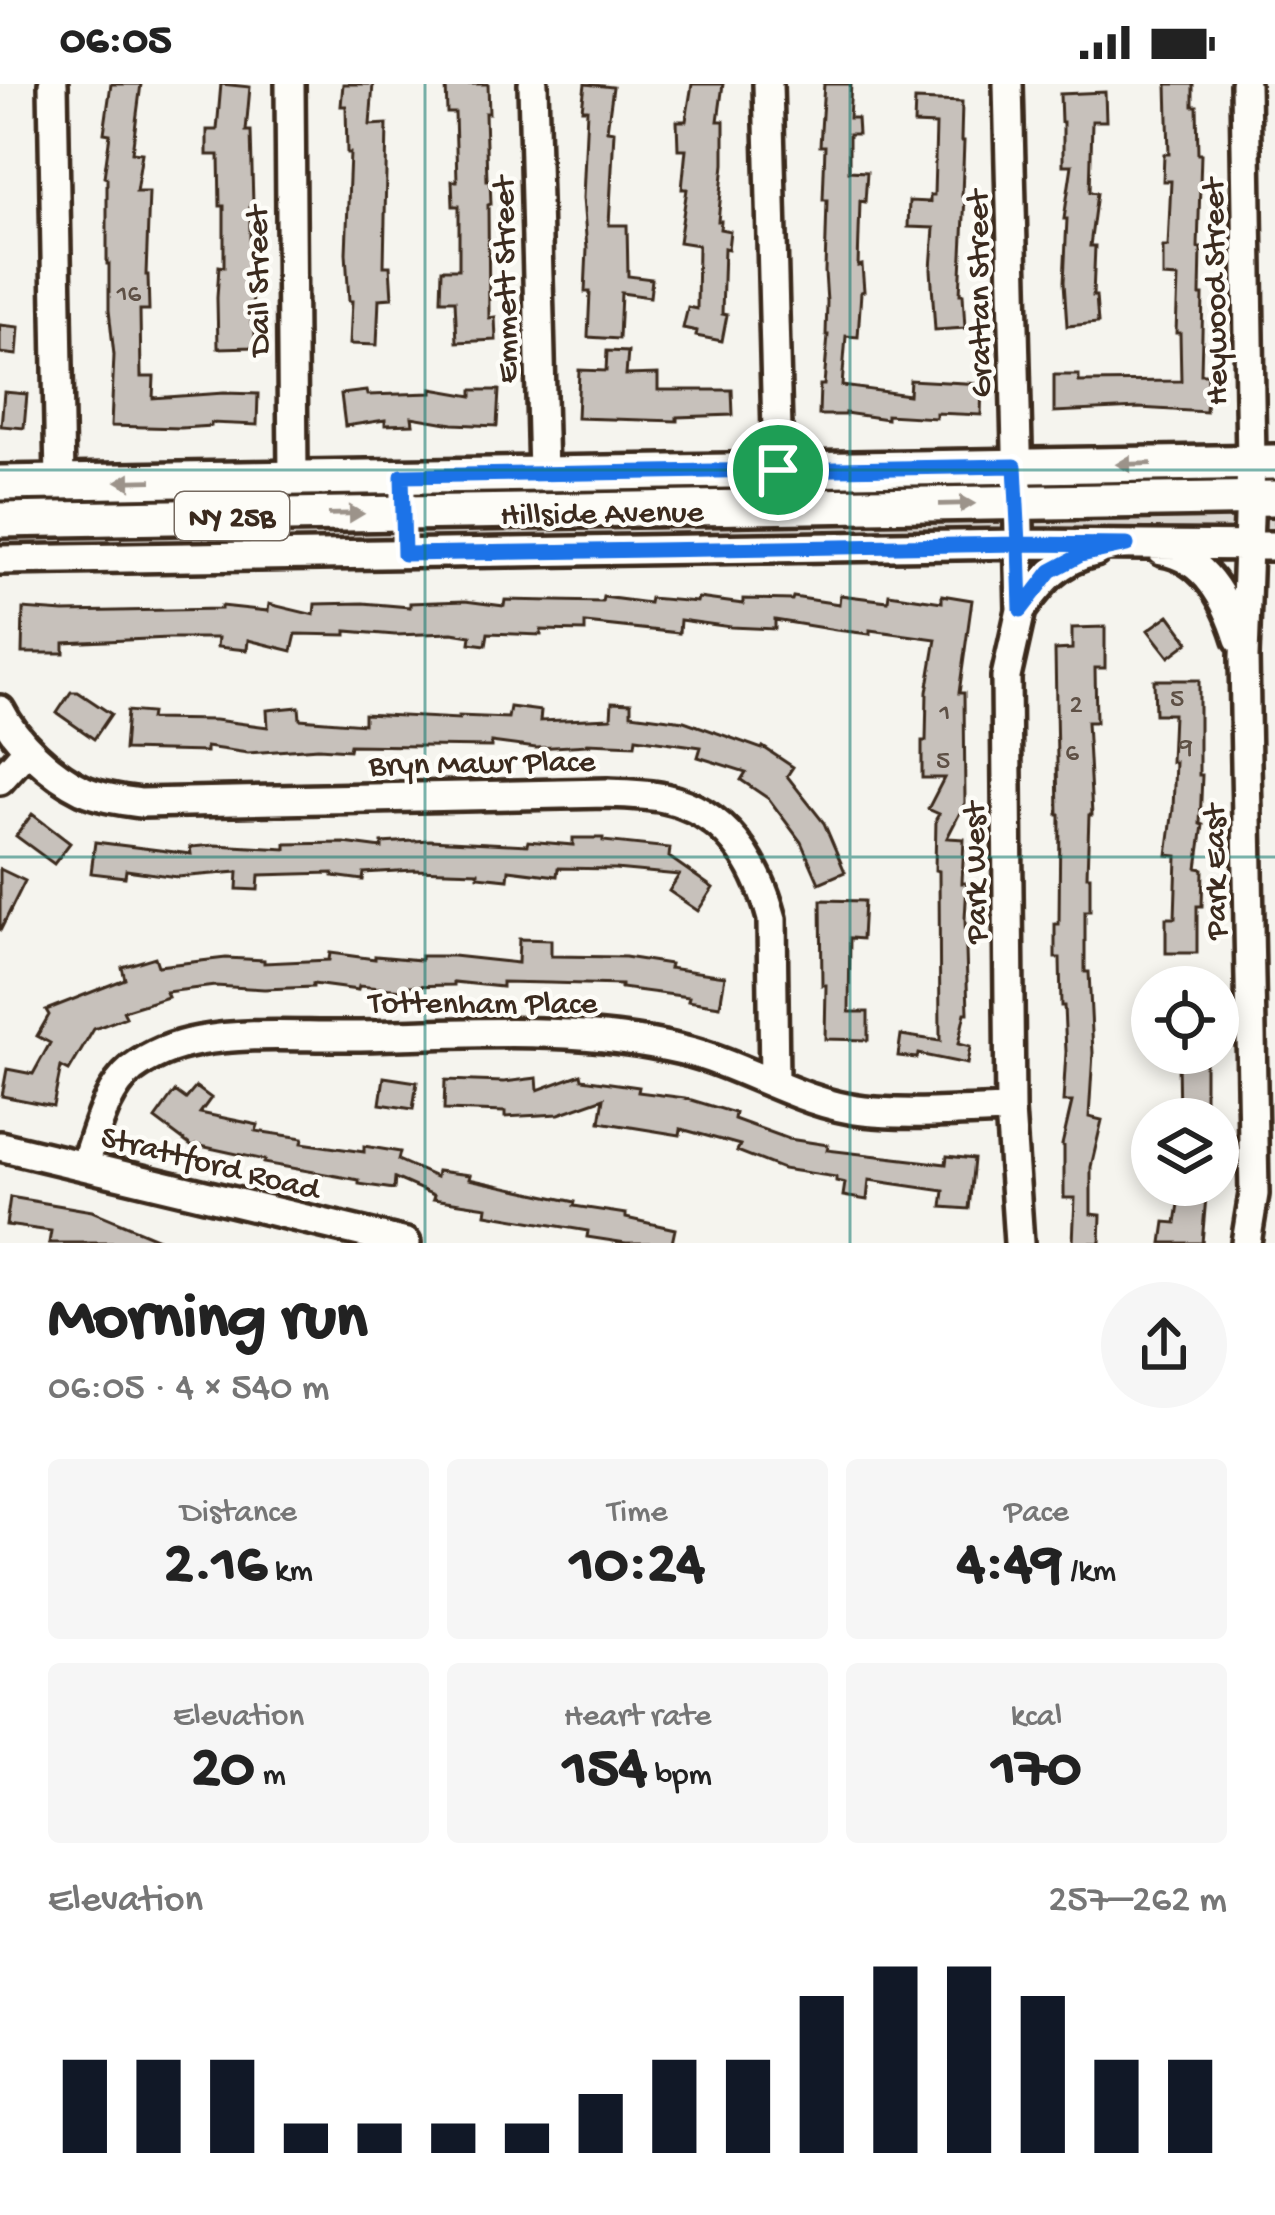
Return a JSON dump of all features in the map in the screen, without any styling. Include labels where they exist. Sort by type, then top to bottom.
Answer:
[{"type":"main road","name":"Hillside Avenue","points":[[0,483],[1263,462]]},
{"type":"main road","name":"Hillside Avenue","points":[[0,520],[1263,498]]},
{"type":"street","points":[[53,84],[60,482]]},
{"type":"street","name":"Dail Street","points":[[290,84],[293,478]]},
{"type":"street","name":"Emmett Street","points":[[533,84],[543,474]]},
{"type":"street","points":[[768,84],[778,470]]},
{"type":"street","name":"Grattan Street","points":[[1008,84],[1017,503]]},
{"type":"street","name":"Heywood Street","points":[[1245,84],[1263,498]]},
{"type":"street","points":[[402,476],[404,554]]},
{"type":"street","name":"Park East","points":[[1246,1243],[1254,1194],[1263,1040],[1244,657],[1262,546],[1263,498]]},
{"type":"street","name":"Park West","points":[[1017,503],[1021,610],[1006,677],[1010,1110],[1019,1243]]},
{"type":"street","points":[[0,560],[1019,544],[1262,546]]},
{"type":"street","points":[[1021,610],[1051,571],[1081,555],[1127,545],[1174,553],[1208,576],[1229,608],[1244,657]]},
{"type":"street","name":"Bryn Mawr Place","points":[[0,710],[26,750],[82,789],[110,798],[140,802],[607,793],[663,797],[696,809],[734,838],[766,895],[772,919],[774,1083]]},
{"type":"street","points":[[0,780],[26,750]]},
{"type":"street","name":"Tottenham Place","points":[[84,1166],[110,1094],[130,1071],[159,1053],[198,1041],[249,1037],[602,1035],[686,1051],[817,1102],[866,1111],[1010,1110]]},
{"type":"street","name":"Strattford Road","points":[[0,1146],[331,1234],[406,1243]]},
{"type":"shaded area","points":[[1275,498],[1275,546],[0,560],[0,520]]},
{"type":"building","points":[[111,84],[141,84],[132,152],[142,153],[136,192],[149,192],[149,310],[140,310],[141,377],[154,377],[153,398],[258,394],[257,425],[111,426],[114,355],[104,177],[110,134],[104,133]]},
{"type":"building","points":[[221,84],[250,87],[246,131],[251,131],[255,347],[218,348],[224,206],[220,206],[219,155],[207,155],[207,130],[217,130]]},
{"type":"building","points":[[343,84],[373,84],[370,125],[387,124],[384,266],[390,266],[392,298],[379,299],[377,345],[350,344],[352,301],[346,253],[350,153],[346,106],[341,106]]},
{"type":"building","points":[[446,84],[488,84],[489,318],[495,317],[496,340],[457,342],[455,300],[441,300],[442,269],[459,269],[459,206],[453,206],[452,181],[457,181],[455,113],[447,113]]},
{"type":"building","points":[[585,84],[613,87],[607,130],[614,131],[609,225],[627,225],[628,276],[652,279],[650,297],[621,293],[619,339],[588,337]]},
{"type":"building","points":[[692,84],[723,84],[718,121],[724,121],[724,164],[718,221],[720,229],[730,231],[728,249],[724,248],[722,314],[727,315],[722,341],[683,328],[688,307],[697,309],[698,245],[679,242],[687,189],[682,189],[686,149],[678,149],[677,121],[686,121]]},
{"type":"building","points":[[824,84],[851,84],[849,118],[857,118],[858,134],[849,134],[849,171],[867,172],[865,202],[860,201],[858,266],[862,265],[864,291],[858,337],[846,336],[842,386],[909,395],[910,380],[982,384],[981,415],[887,415],[887,419],[819,415],[828,335],[825,146],[820,146]]},
{"type":"building","points":[[1167,84],[1193,84],[1193,106],[1197,106],[1201,374],[1208,374],[1206,412],[1139,408],[1054,412],[1054,375],[1079,375],[1079,382],[1181,381],[1180,333],[1176,333],[1178,278],[1163,277],[1171,181],[1163,181],[1164,154],[1169,154]]},
{"type":"building","points":[[1105,92],[1106,121],[1092,121],[1090,192],[1097,193],[1090,246],[1095,246],[1093,296],[1098,323],[1067,326],[1064,219],[1072,165],[1063,165],[1060,94]]},
{"type":"building","points":[[915,100],[962,102],[965,196],[960,294],[965,328],[935,330],[934,228],[908,227],[909,201],[930,202],[934,195],[936,125],[914,124]]},
{"type":"building","points":[[0,325],[19,327],[17,355],[0,353]]},
{"type":"building","points":[[607,351],[628,352],[626,375],[658,374],[658,390],[732,390],[733,415],[677,417],[677,421],[577,418],[579,370],[606,371]]},
{"type":"building","points":[[432,389],[472,396],[472,390],[499,390],[497,426],[412,417],[413,424],[385,425],[385,420],[345,426],[341,394],[432,393]]},
{"type":"building","points":[[4,392],[27,394],[24,428],[1,426]]},
{"type":"building","points":[[889,594],[942,602],[942,595],[972,600],[959,693],[964,693],[965,803],[947,838],[964,839],[968,1013],[958,1044],[970,1047],[967,1064],[918,1054],[917,1058],[898,1056],[901,1035],[940,1041],[939,871],[935,870],[939,814],[928,809],[944,778],[922,778],[922,741],[926,741],[927,692],[936,639],[775,620],[775,629],[680,620],[679,633],[585,623],[585,631],[488,633],[486,645],[452,633],[346,631],[346,635],[296,634],[292,651],[248,640],[247,650],[217,647],[218,638],[169,638],[64,643],[64,653],[22,653],[23,609],[64,612],[221,606],[268,611],[269,604],[314,615],[315,604],[410,607],[410,603],[465,601],[504,606],[505,600],[602,602],[603,597],[649,603],[650,598],[697,602],[698,598],[743,604],[743,599],[793,597],[839,604],[840,595],[888,601]]},
{"type":"building","points":[[1169,615],[1189,642],[1169,657],[1148,630]]},
{"type":"building","points":[[1105,627],[1105,668],[1095,668],[1096,722],[1087,722],[1092,815],[1087,876],[1090,911],[1085,911],[1093,1053],[1089,1117],[1102,1120],[1091,1167],[1091,1214],[1101,1215],[1100,1243],[1073,1243],[1075,1198],[1064,1198],[1062,1145],[1072,1102],[1063,1102],[1064,1006],[1060,958],[1055,958],[1060,815],[1055,650],[1072,649],[1072,628]]},
{"type":"building","points":[[1154,680],[1199,680],[1203,825],[1197,868],[1203,869],[1197,953],[1166,953],[1166,918],[1175,918],[1177,856],[1167,855],[1175,762],[1171,762],[1173,714],[1155,714]]},
{"type":"building","points":[[71,692],[111,714],[94,739],[57,713]]},
{"type":"building","points":[[612,702],[631,703],[631,714],[684,721],[763,747],[793,767],[787,776],[824,823],[845,872],[819,883],[801,842],[769,799],[741,780],[746,772],[698,757],[701,747],[636,738],[635,745],[536,748],[491,742],[491,747],[350,745],[349,750],[248,753],[206,747],[206,752],[124,750],[127,711],[151,713],[150,719],[268,727],[267,710],[299,707],[300,719],[364,724],[364,714],[508,718],[510,707],[541,711],[540,721],[611,718]]},
{"type":"building","points":[[32,814],[70,843],[54,864],[16,836]]},
{"type":"building","points":[[573,838],[670,848],[669,857],[713,888],[698,911],[669,891],[679,875],[615,869],[558,868],[557,876],[509,870],[508,879],[478,876],[478,872],[414,870],[364,873],[363,880],[333,873],[259,875],[258,890],[237,889],[238,872],[177,877],[126,870],[125,877],[91,873],[95,842],[191,854],[190,847],[215,845],[286,849],[286,844],[344,843],[382,848],[382,843],[430,840],[573,845]]},
{"type":"building","points":[[0,869],[25,881],[0,931]]},
{"type":"building","points":[[821,900],[864,901],[862,939],[850,938],[849,1012],[868,1012],[868,1040],[825,1039]]},
{"type":"building","points":[[519,939],[551,940],[551,956],[625,957],[725,976],[720,1006],[621,985],[549,983],[502,982],[502,987],[454,982],[405,986],[404,990],[313,984],[264,989],[215,986],[166,992],[168,997],[123,1011],[126,1017],[94,1029],[69,1071],[61,1067],[53,1106],[2,1096],[7,1069],[33,1074],[50,1043],[37,1036],[49,1015],[46,1010],[125,979],[122,967],[155,957],[158,966],[226,958],[264,963],[329,960],[330,953],[375,959],[453,956],[518,963]]},
{"type":"building","points":[[581,1074],[582,1079],[639,1087],[638,1092],[685,1098],[735,1113],[734,1119],[789,1139],[828,1145],[827,1150],[946,1164],[947,1156],[974,1159],[969,1209],[942,1207],[944,1191],[869,1180],[867,1200],[843,1196],[845,1183],[836,1177],[783,1169],[737,1151],[740,1145],[681,1129],[680,1135],[600,1122],[604,1098],[559,1114],[505,1117],[505,1112],[444,1110],[445,1080],[537,1078],[538,1090]]},
{"type":"building","points":[[1178,1074],[1205,1074],[1205,1098],[1179,1098]]},
{"type":"building","points":[[384,1077],[417,1082],[413,1109],[380,1104]]},
{"type":"building","points":[[196,1087],[211,1098],[200,1113],[258,1125],[256,1131],[303,1138],[302,1143],[400,1152],[398,1160],[436,1177],[437,1171],[470,1175],[469,1179],[575,1202],[574,1206],[626,1214],[626,1218],[675,1229],[672,1243],[587,1237],[588,1231],[486,1214],[487,1207],[433,1199],[434,1195],[395,1178],[394,1189],[359,1184],[359,1180],[194,1148],[155,1119],[175,1091],[186,1099]]},
{"type":"building","points":[[10,1197],[92,1211],[168,1243],[49,1243],[51,1231],[6,1225]]},
{"type":"building","points":[[1179,1206],[1205,1206],[1202,1243],[1162,1243],[1165,1222],[1176,1223]]},
{"type":"route","points":[[778,470],[402,476],[404,554],[1019,544],[1021,610],[1051,571],[1081,555],[1127,545],[1019,544],[1015,466],[778,470]]}]
